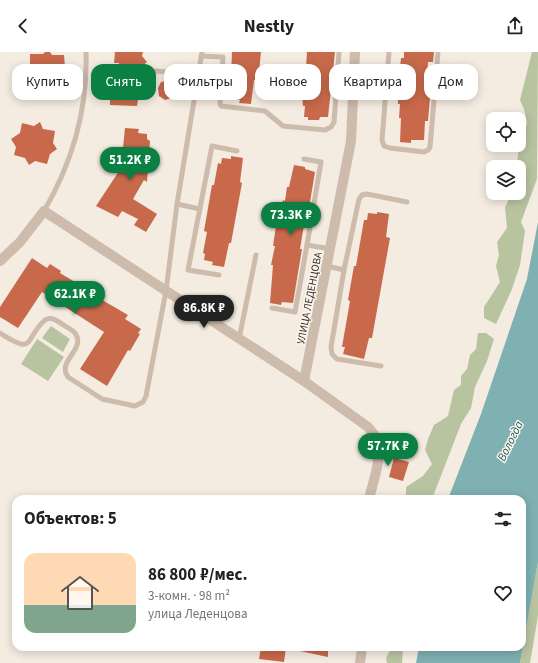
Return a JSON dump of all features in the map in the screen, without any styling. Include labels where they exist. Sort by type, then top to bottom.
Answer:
[{"type":"street","name":"УЛИЦА ЛЕДЕНЦОВА","points":[[354,64],[355,52]]},
{"type":"street","name":"УЛИЦА ЛЕДЕНЦОВА","points":[[304,381],[328,266],[351,141],[353,100]]},
{"type":"street","points":[[0,261],[20,242],[44,211],[304,381],[368,426],[375,436],[379,457],[371,495]]},
{"type":"street","points":[[360,663],[362,651]]},
{"type":"lane","points":[[44,211],[64,173],[78,132],[86,89],[86,52]]},
{"type":"lane","points":[[338,52],[338,64]]},
{"type":"lane","points":[[388,64],[389,52]]},
{"type":"lane","points":[[385,100],[382,140],[384,146],[424,152],[428,150],[430,147],[438,52]]},
{"type":"lane","points":[[200,64],[202,54],[223,55],[221,106],[265,111],[284,126],[325,130],[334,122],[336,100]]},
{"type":"lane","points":[[156,71],[164,72]]},
{"type":"lane","points":[[0,333],[17,344],[23,345],[29,342],[44,320],[54,319],[74,332],[78,340],[77,347],[65,365],[65,372],[68,377],[102,399],[138,406],[143,402],[146,396],[166,291],[177,204],[194,100]]},
{"type":"lane","points":[[219,276],[188,270],[212,146],[237,151]]},
{"type":"lane","points":[[272,308],[295,312],[321,162],[304,159]]},
{"type":"lane","points":[[381,366],[337,359],[332,354],[331,347],[344,270],[359,200],[362,195],[367,194],[407,202]]},
{"type":"lane","points":[[177,204],[200,209]]},
{"type":"lane","points":[[307,245],[331,249]]},
{"type":"lane","points":[[239,339],[256,255]]},
{"type":"lane","points":[[328,266],[344,270]]},
{"type":"green space","points":[[532,52],[538,52],[537,179],[521,222],[525,231],[520,265],[512,289],[496,324],[484,318],[484,307],[500,282],[496,266],[499,255],[497,242],[507,228],[505,207],[508,200],[526,200],[526,160],[518,160],[519,152],[526,152],[526,112],[525,112],[520,100]]},
{"type":"green space","points":[[51,326],[70,339],[63,352],[42,338]]},
{"type":"green space","points":[[478,333],[486,333],[494,339],[487,361],[475,387],[471,408],[461,424],[434,495],[406,495],[406,487],[423,476],[432,464],[425,450],[428,439],[434,425],[448,416],[454,390],[461,385],[461,376],[467,369],[470,355],[476,349]]},
{"type":"green space","points":[[37,339],[64,357],[48,381],[21,364]]},
{"type":"green space","points":[[538,562],[538,616],[530,663],[520,663],[522,651],[526,651],[526,629]]},
{"type":"green space","points":[[390,651],[403,651],[402,663],[387,663],[386,658]]},
{"type":"water","name":"Вологда","points":[[538,222],[538,562],[526,629],[526,495],[450,495],[481,414],[527,279]]},
{"type":"water","points":[[418,651],[522,651],[520,663],[416,663]]},
{"type":"building","points":[[45,52],[50,52],[52,55],[64,55],[65,64],[30,64],[30,54],[43,54]]},
{"type":"building","points":[[115,52],[143,52],[142,56],[147,62],[145,64],[114,63]]},
{"type":"building","points":[[232,52],[261,52],[260,64],[255,64],[255,80],[251,104],[239,103],[240,100],[247,100],[247,64],[231,64]]},
{"type":"building","points":[[307,52],[335,52],[334,64],[329,64],[330,100],[328,117],[320,117],[319,120],[308,120],[308,117],[304,117],[305,106],[303,106],[302,100],[321,100],[321,64],[306,64]]},
{"type":"building","points":[[404,52],[434,52],[433,62],[424,64],[424,100],[430,100],[428,121],[425,121],[424,140],[411,140],[411,143],[400,142],[401,118],[399,118],[400,104],[398,104],[398,100],[416,100],[416,64],[400,64],[401,58],[404,58]]},
{"type":"building","points":[[164,81],[164,99],[159,96],[158,88],[161,82]]},
{"type":"building","points":[[110,100],[138,100],[137,106],[110,105]]},
{"type":"building","points":[[40,122],[43,129],[55,131],[53,143],[57,149],[50,154],[47,164],[35,161],[29,165],[25,158],[14,155],[16,147],[11,139],[20,133],[22,123],[34,126]]},
{"type":"building","points":[[125,128],[139,129],[138,133],[147,134],[147,139],[150,141],[147,182],[144,180],[133,199],[157,214],[146,232],[134,225],[138,219],[122,211],[118,217],[96,206],[121,168]]},
{"type":"building","points":[[231,156],[243,158],[240,182],[242,183],[231,243],[229,243],[224,267],[212,265],[213,262],[204,260],[205,254],[203,253],[207,232],[204,231],[212,185],[214,185],[218,163],[221,164],[222,158],[231,159]]},
{"type":"building","points":[[294,165],[305,167],[305,169],[315,172],[306,226],[304,225],[300,249],[302,249],[293,303],[282,302],[281,305],[270,303],[273,265],[271,265],[275,246],[273,246],[277,219],[279,220],[283,200],[285,201],[287,187],[289,187]]},
{"type":"building","points":[[377,212],[389,214],[386,237],[390,238],[372,338],[369,338],[364,359],[343,354],[345,347],[342,347],[350,301],[348,300],[364,220],[367,220],[368,213],[377,214]]},
{"type":"building","points":[[32,258],[47,268],[50,264],[61,271],[60,273],[80,285],[81,284],[98,296],[97,297],[128,315],[125,319],[141,329],[138,333],[140,334],[130,351],[128,350],[107,386],[80,369],[104,332],[42,292],[18,328],[0,317],[0,307]]},
{"type":"building","points":[[394,458],[409,462],[403,481],[389,477]]},
{"type":"building","points":[[260,651],[285,651],[284,662],[259,659]]},
{"type":"building","points":[[300,651],[328,651],[328,657]]}]
